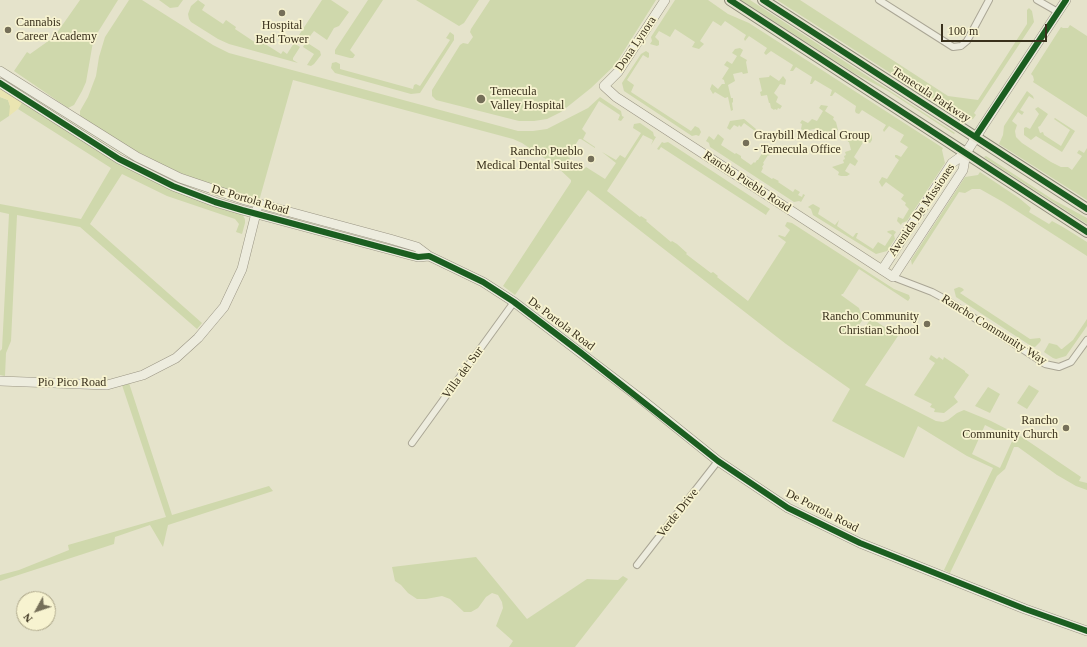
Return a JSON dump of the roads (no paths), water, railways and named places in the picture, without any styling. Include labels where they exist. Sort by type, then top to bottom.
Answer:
[{"type":"main road","name":"Dona Lynora","points":[[604,86],[618,72],[665,0]]},
{"type":"main road","points":[[730,0],[1087,232]]},
{"type":"main road","name":"Temecula Parkway","points":[[763,0],[1087,209]]},
{"type":"main road","name":"Avenida De Missiones","points":[[892,277],[963,170],[966,153],[976,136],[1066,0]]},
{"type":"main road","name":"De Portola Road","points":[[0,71],[137,157],[203,187],[258,204],[417,247],[429,256],[482,282],[514,302],[641,399],[718,461],[788,508],[860,543],[1025,609],[1087,631]]},
{"type":"main road","points":[[0,79],[60,117],[66,118],[70,116]]},
{"type":"main road","name":"De Portola Road","points":[[0,83],[98,146],[154,178],[199,196],[255,214],[418,257],[429,256]]},
{"type":"main road","name":"Rancho Pueblo Road","points":[[604,86],[616,97],[892,277]]},
{"type":"main road","name":"Avenida De Missiones","points":[[882,270],[952,163],[966,153]]},
{"type":"main road","name":"Pio Pico Road","points":[[0,381],[107,385],[143,375],[176,358],[198,338],[224,307],[242,269],[258,204]]},
{"type":"street","points":[[879,0],[953,47],[962,46],[967,41],[988,0]]},
{"type":"street","points":[[1038,0],[1058,12]]},
{"type":"street","name":"Rancho Community Way","points":[[892,277],[932,292],[945,299],[1045,364],[1059,366],[1071,362],[1087,340]]},
{"type":"street","name":"Villa del Sur","points":[[412,443],[514,302]]},
{"type":"street","name":"Verde Drive","points":[[637,565],[718,461]]},
{"type":"place","name":"Hospital Bed Tower","points":[[282,13]]},
{"type":"place","name":"Cannabis Career Academy","points":[[8,30]]},
{"type":"place","name":"Temecula Valley Hospital","points":[[481,99]]},
{"type":"place","name":"Graybill Medical Group - Temecula Office","points":[[746,143]]},
{"type":"place","name":"Rancho Pueblo Medical Dental Suites","points":[[591,159]]},
{"type":"place","name":"Rancho Community Christian School","points":[[927,324]]},
{"type":"place","name":"Rancho Community Church","points":[[1066,428]]}]
